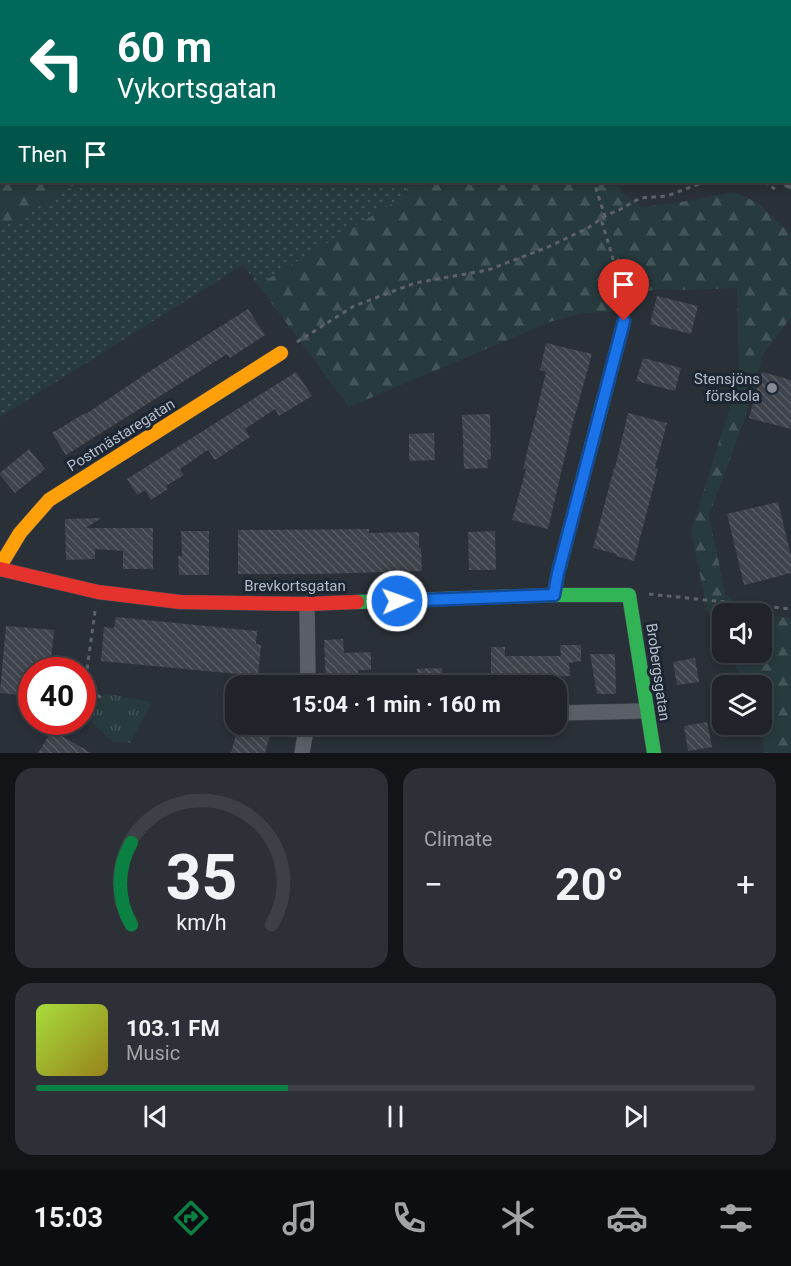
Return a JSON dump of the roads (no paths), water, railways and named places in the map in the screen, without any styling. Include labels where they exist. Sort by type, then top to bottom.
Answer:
[{"type":"street","points":[[554,595],[624,321]]},
{"type":"street","name":"Postmästaregatan","points":[[0,568],[20,533],[49,500],[281,352]]},
{"type":"street","name":"Brevkortsgatan","points":[[0,568],[98,592],[180,602],[307,604],[554,595],[629,595]]},
{"type":"street","name":"Brobergsgatan","points":[[629,595],[638,638],[646,711],[654,753]]},
{"type":"street","points":[[307,604],[308,675]]},
{"type":"street","points":[[567,713],[646,711]]},
{"type":"street","points":[[302,753],[305,735]]},
{"type":"place","name":"Stensjöns förskola","points":[[772,388]]}]
